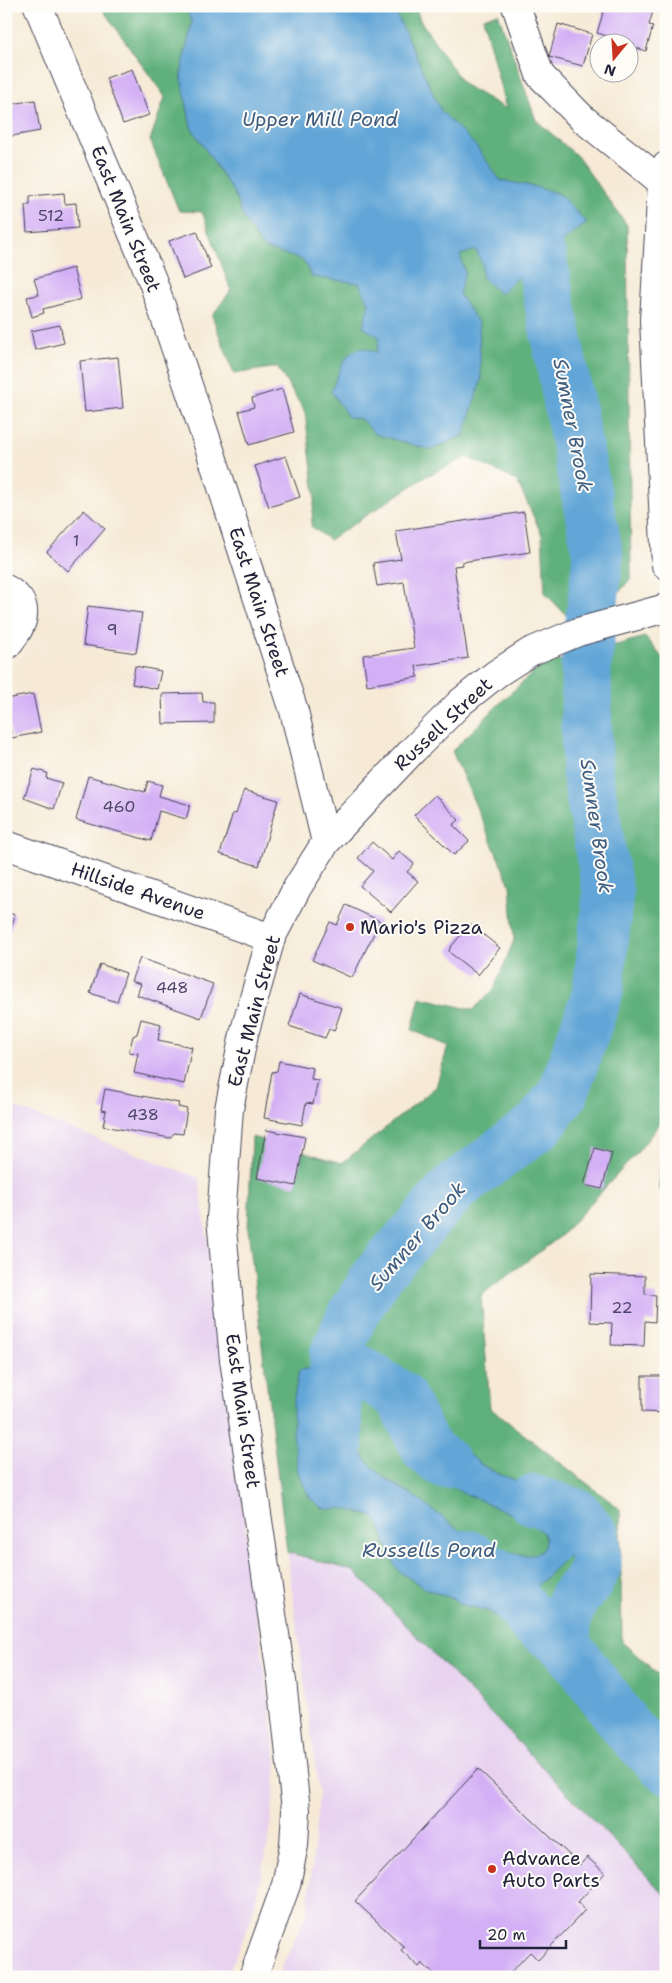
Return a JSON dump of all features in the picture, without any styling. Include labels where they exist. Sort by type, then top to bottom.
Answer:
[{"type":"main road","name":"East Main Street","points":[[38,6],[156,291],[210,450],[294,711],[326,842],[297,888],[271,938],[244,1034],[229,1109],[221,1218],[234,1360],[282,1681],[296,1810],[294,1845],[286,1885],[253,1977]]},
{"type":"main road","points":[[516,6],[540,75],[583,119],[664,174],[654,320],[666,565]]},
{"type":"main road","points":[[6,589],[20,601],[24,615],[18,633],[6,646]]},
{"type":"main road","name":"Russell Street","points":[[326,842],[461,702],[496,674],[530,652],[578,632],[666,608]]},
{"type":"main road","name":"Hillside Avenue","points":[[6,845],[271,938]]},
{"type":"shaded area","points":[[6,1104],[199,1178],[277,1764],[269,1840],[251,1919],[227,1977],[6,1977]]},
{"type":"shaded area","points":[[275,1463],[666,1853],[666,1977],[277,1977],[308,1910],[319,1792]]},
{"type":"green space","points":[[100,6],[415,6],[420,20],[463,84],[506,109],[483,18],[498,13],[536,120],[577,156],[627,225],[631,578],[618,594],[569,618],[545,593],[542,535],[517,481],[467,457],[427,476],[329,540],[311,526],[315,496],[305,412],[277,367],[234,374],[212,316],[231,290],[202,212],[179,211],[150,140],[165,97]]},
{"type":"green space","points":[[645,637],[666,662],[666,1116],[636,1154],[561,1236],[481,1295],[490,1408],[620,1509],[622,1642],[666,1681],[666,1896],[354,1571],[287,1552],[248,1229],[252,1137],[342,1163],[436,1087],[448,1046],[412,1030],[420,997],[473,1010],[494,989],[514,940],[510,885],[452,751],[540,666]]},
{"type":"water","name":"Upper Mill Pond","points":[[184,6],[393,6],[441,111],[476,146],[500,180],[536,187],[559,194],[587,223],[541,257],[500,294],[482,277],[482,264],[476,250],[460,255],[465,273],[459,294],[479,324],[481,380],[464,435],[431,450],[375,434],[361,419],[348,417],[331,391],[342,365],[350,354],[362,348],[377,352],[379,337],[363,327],[369,303],[359,283],[312,277],[303,260],[263,248],[242,215],[235,195],[191,127],[181,75],[192,22]]},
{"type":"water","name":"Russells Pond","points":[[313,1368],[327,1370],[349,1388],[353,1395],[354,1428],[360,1450],[367,1461],[384,1478],[411,1494],[463,1533],[489,1546],[526,1556],[540,1552],[544,1547],[545,1540],[543,1533],[532,1523],[457,1490],[442,1473],[425,1460],[413,1442],[401,1415],[403,1408],[415,1402],[421,1405],[440,1424],[458,1446],[482,1465],[498,1474],[561,1496],[586,1510],[602,1524],[502,1619],[488,1611],[460,1604],[454,1599],[426,1589],[400,1572],[395,1566],[378,1522],[372,1516],[344,1508],[329,1509],[321,1507],[310,1498],[298,1472],[293,1434],[293,1405],[299,1370]]},
{"type":"building","points":[[605,6],[637,6],[653,11],[649,25],[653,26],[646,51],[640,49],[640,32],[597,32]]},
{"type":"building","points":[[558,24],[590,33],[590,41],[583,66],[549,57]]},
{"type":"building","points":[[132,69],[149,115],[123,124],[106,78]]},
{"type":"building","points":[[35,100],[40,131],[6,137],[6,105]]},
{"type":"building","points":[[64,193],[65,204],[76,203],[78,228],[27,232],[25,205],[30,205],[30,196]]},
{"type":"building","points":[[197,231],[211,268],[183,279],[169,241]]},
{"type":"building","points":[[73,268],[81,299],[43,309],[44,313],[32,317],[27,297],[39,295],[34,279]]},
{"type":"building","points":[[60,325],[64,343],[35,350],[31,331]]},
{"type":"building","points":[[118,357],[123,408],[85,412],[80,361]]},
{"type":"building","points":[[282,389],[294,432],[249,445],[239,411],[254,407],[252,398]]},
{"type":"building","points":[[286,456],[300,497],[269,507],[255,466]]},
{"type":"building","points":[[84,510],[105,529],[68,571],[47,552]]},
{"type":"building","points":[[524,512],[530,552],[462,562],[463,565],[454,566],[468,658],[416,666],[418,677],[367,685],[363,655],[414,648],[404,582],[377,586],[373,563],[401,559],[396,531]]},
{"type":"building","points":[[88,606],[142,613],[136,653],[83,645]]},
{"type":"building","points":[[135,666],[161,671],[157,689],[132,684]]},
{"type":"building","points":[[202,693],[203,702],[214,702],[214,723],[163,724],[162,694]]},
{"type":"building","points":[[33,694],[41,732],[12,738],[6,711],[6,699]]},
{"type":"building","points":[[34,769],[47,773],[46,778],[62,783],[54,809],[24,798]]},
{"type":"building","points":[[88,776],[145,792],[148,781],[162,785],[159,796],[190,805],[186,819],[159,811],[151,841],[76,820]]},
{"type":"building","points":[[244,790],[278,800],[259,866],[220,854],[233,813],[236,814]]},
{"type":"building","points":[[435,795],[459,820],[453,825],[469,841],[454,855],[414,815]]},
{"type":"building","points":[[372,842],[392,860],[399,851],[414,864],[407,872],[418,881],[391,912],[360,886],[373,871],[358,858]]},
{"type":"building","points":[[346,905],[380,921],[352,978],[312,960],[330,922],[337,925]]},
{"type":"building","points":[[6,912],[15,915],[7,941],[6,941]]},
{"type":"building","points":[[470,924],[500,948],[478,975],[449,952],[450,948]]},
{"type":"building","points":[[140,958],[213,984],[201,1018],[137,995],[141,984],[131,981]]},
{"type":"building","points":[[100,964],[126,973],[117,1002],[90,993]]},
{"type":"building","points":[[300,994],[342,1008],[334,1031],[329,1029],[325,1038],[289,1026]]},
{"type":"building","points":[[141,1019],[161,1024],[158,1040],[192,1047],[184,1084],[134,1073],[138,1053],[129,1052],[133,1036],[137,1034]]},
{"type":"building","points":[[279,1061],[313,1068],[311,1079],[318,1080],[313,1104],[306,1103],[302,1125],[264,1118],[272,1072],[277,1071]]},
{"type":"building","points":[[105,1089],[179,1103],[178,1107],[187,1109],[183,1134],[174,1133],[170,1138],[103,1126],[106,1111],[101,1110]]},
{"type":"building","points":[[266,1130],[305,1137],[296,1186],[257,1178]]},
{"type":"building","points":[[662,1142],[666,1143],[666,1187],[660,1187]]},
{"type":"building","points":[[595,1148],[612,1153],[602,1189],[584,1185]]},
{"type":"building","points":[[591,1274],[645,1276],[645,1294],[656,1295],[655,1322],[645,1321],[644,1346],[611,1345],[612,1323],[590,1322]]},
{"type":"building","points":[[642,1376],[666,1376],[666,1413],[642,1412]]},
{"type":"building","name":"Advance Auto Parts","points":[[478,1769],[580,1865],[587,1857],[605,1873],[578,1902],[585,1910],[538,1960],[530,1952],[506,1977],[437,1977],[422,1963],[419,1967],[401,1950],[404,1947],[355,1901]]},
{"type":"waterway","name":"Sumner Brook","points":[[338,1447],[335,1355],[352,1316],[379,1273],[454,1188],[539,1125],[563,1093],[598,992],[608,893],[587,772],[586,667],[598,555],[541,257],[487,211]]},
{"type":"waterway","points":[[335,1355],[400,1396],[427,1450],[445,1463]]},
{"type":"waterway","points":[[533,1500],[577,1514],[594,1536],[596,1566],[587,1583],[574,1598],[565,1620],[566,1645]]},
{"type":"waterway","name":"Sumner Brook","points":[[468,1555],[493,1571],[533,1622],[566,1645],[629,1730],[666,1768]]},
{"type":"place","name":"Mario's Pizza","points":[[350,927]]},
{"type":"place","name":"Advance Auto Parts","points":[[492,1869]]}]
